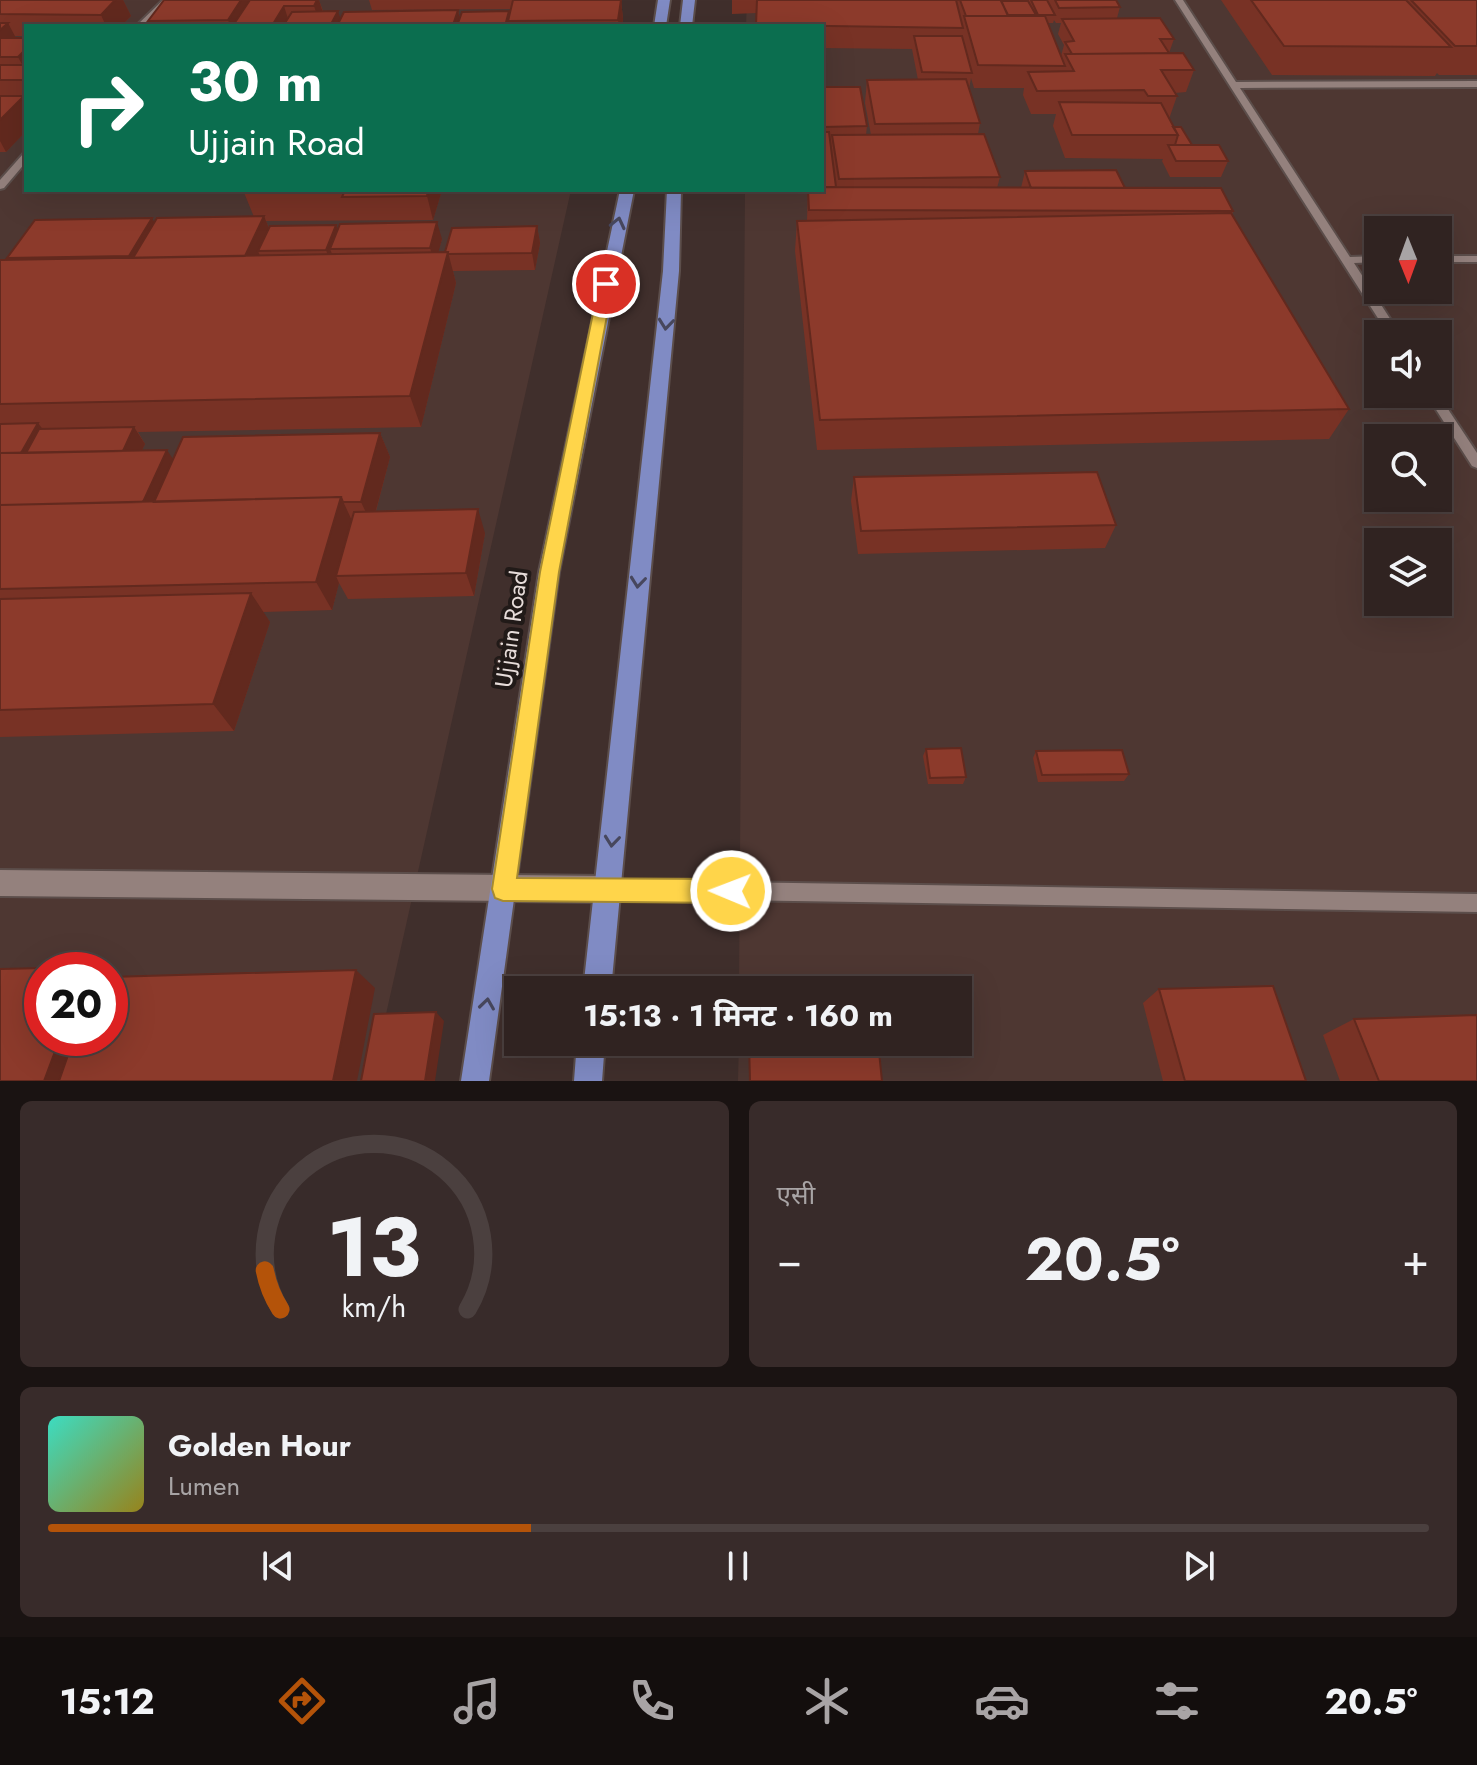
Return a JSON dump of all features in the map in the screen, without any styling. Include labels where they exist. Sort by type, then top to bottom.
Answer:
[{"type":"main road","points":[[660,24],[664,0]]},
{"type":"main road","points":[[686,24],[689,0]]},
{"type":"main road","name":"Ujjain Road","points":[[475,1081],[549,572],[627,192]]},
{"type":"main road","points":[[598,976],[671,271],[674,192]]},
{"type":"main road","points":[[588,1081],[590,1056]]},
{"type":"street","points":[[0,883],[607,889]]},
{"type":"lane","points":[[142,24],[168,0]]},
{"type":"lane","points":[[1179,0],[1385,320]]},
{"type":"lane","points":[[1234,85],[1477,84]]},
{"type":"lane","points":[[0,186],[24,158]]},
{"type":"lane","points":[[1346,260],[1364,259]]},
{"type":"lane","points":[[1452,259],[1477,259]]},
{"type":"lane","points":[[1441,408],[1477,463]]},
{"type":"lane","points":[[607,889],[1477,903]]},
{"type":"shaded area","points":[[0,0],[616,0],[610,24],[24,24],[24,192],[571,192],[371,1081],[0,1081]]},
{"type":"shaded area","points":[[747,0],[1477,0],[1477,1081],[738,1081],[739,1056],[972,1056],[972,976],[739,976],[745,192],[824,192],[824,24],[746,24]]},
{"type":"building","points":[[0,0],[115,0],[101,15],[0,14]]},
{"type":"building","points":[[164,0],[241,0],[228,20],[148,21]]},
{"type":"building","points":[[250,0],[317,0],[314,6],[284,6],[273,24],[234,24]]},
{"type":"building","points":[[513,0],[621,0],[618,20],[508,21]]},
{"type":"building","points":[[757,0],[956,0],[963,28],[824,24],[756,24]]},
{"type":"building","points":[[960,0],[1001,0],[1008,16],[966,16]]},
{"type":"building","points":[[1031,0],[1047,0],[1055,15],[1038,15]]},
{"type":"building","points":[[1055,0],[1116,0],[1120,7],[1059,8]]},
{"type":"building","points":[[1251,0],[1406,0],[1451,47],[1284,46]]},
{"type":"building","points":[[1411,0],[1477,0],[1477,46],[1455,46]]},
{"type":"building","points":[[1001,1],[1028,1],[1036,15],[1008,15]]},
{"type":"building","points":[[458,10],[453,24],[338,24],[344,12]]},
{"type":"building","points":[[338,11],[331,24],[284,24],[292,12]]},
{"type":"building","points":[[509,11],[506,24],[458,24],[462,12]]},
{"type":"building","points":[[964,16],[1045,16],[1065,66],[978,65]]},
{"type":"building","points":[[1160,18],[1174,39],[1160,39],[1169,53],[1072,54],[1065,42],[1074,41],[1062,19]]},
{"type":"building","points":[[914,36],[962,36],[972,73],[922,72]]},
{"type":"building","points":[[0,38],[24,38],[24,51],[18,57],[0,57]]},
{"type":"building","points":[[1183,53],[1194,70],[1161,70],[1177,96],[1148,96],[1144,90],[1037,91],[1028,72],[1074,71],[1065,54]]},
{"type":"building","points":[[0,65],[24,65],[24,80],[0,80]]},
{"type":"building","points":[[966,79],[980,123],[875,124],[867,80]]},
{"type":"building","points":[[824,87],[860,87],[867,126],[824,127]]},
{"type":"building","points":[[0,96],[24,96],[0,120]]},
{"type":"building","points":[[1059,102],[1161,103],[1178,135],[1072,135]]},
{"type":"building","points":[[1173,127],[1181,127],[1192,145],[1175,145],[1178,135]]},
{"type":"building","points":[[824,132],[829,132],[836,187],[824,187]]},
{"type":"building","points":[[984,134],[1000,177],[839,179],[832,135]]},
{"type":"building","points":[[1168,145],[1219,145],[1228,161],[1176,161]]},
{"type":"building","points":[[1116,170],[1125,188],[1031,188],[1025,171]]},
{"type":"building","points":[[824,187],[1221,188],[1233,211],[809,210],[808,192],[824,192]]},
{"type":"building","points":[[344,192],[428,192],[427,196],[342,197]]},
{"type":"building","points":[[1231,213],[1349,409],[820,420],[797,221]]},
{"type":"building","points":[[264,216],[245,256],[133,258],[157,218]]},
{"type":"building","points":[[152,218],[129,256],[7,258],[35,220]]},
{"type":"building","points":[[437,222],[430,248],[330,249],[340,224]]},
{"type":"building","points":[[336,225],[326,250],[258,251],[270,226]]},
{"type":"building","points":[[537,226],[532,253],[445,252],[452,228]]},
{"type":"building","points":[[448,252],[410,396],[0,404],[0,260]]},
{"type":"building","points":[[38,423],[21,453],[0,453],[0,424]]},
{"type":"building","points":[[134,427],[123,451],[26,453],[39,429]]},
{"type":"building","points":[[380,433],[361,502],[343,502],[341,497],[154,502],[183,437]]},
{"type":"building","points":[[167,450],[143,502],[0,505],[0,453]]},
{"type":"building","points":[[1097,472],[1116,525],[861,531],[854,477]]},
{"type":"building","points":[[341,497],[316,582],[0,589],[0,505]]},
{"type":"building","points":[[478,509],[466,573],[336,576],[354,512]]},
{"type":"building","points":[[251,593],[213,704],[0,710],[0,599]]},
{"type":"building","points":[[961,748],[966,777],[930,778],[926,749]]},
{"type":"building","points":[[1122,750],[1129,774],[1042,775],[1036,751]]},
{"type":"building","points":[[24,968],[24,1056],[53,1056],[44,1081],[0,1081],[0,969]]},
{"type":"building","points":[[356,970],[333,1081],[59,1081],[68,1056],[128,1056],[128,976]]},
{"type":"building","points":[[1273,986],[1306,1081],[1185,1081],[1159,989]]},
{"type":"building","points":[[436,1012],[425,1081],[361,1081],[374,1014]]},
{"type":"building","points":[[1477,1015],[1477,1081],[1379,1081],[1354,1019]]},
{"type":"building","points":[[749,1056],[879,1056],[882,1081],[750,1081]]},
{"type":"route","points":[[606,284],[549,572],[503,889],[731,891]]}]
